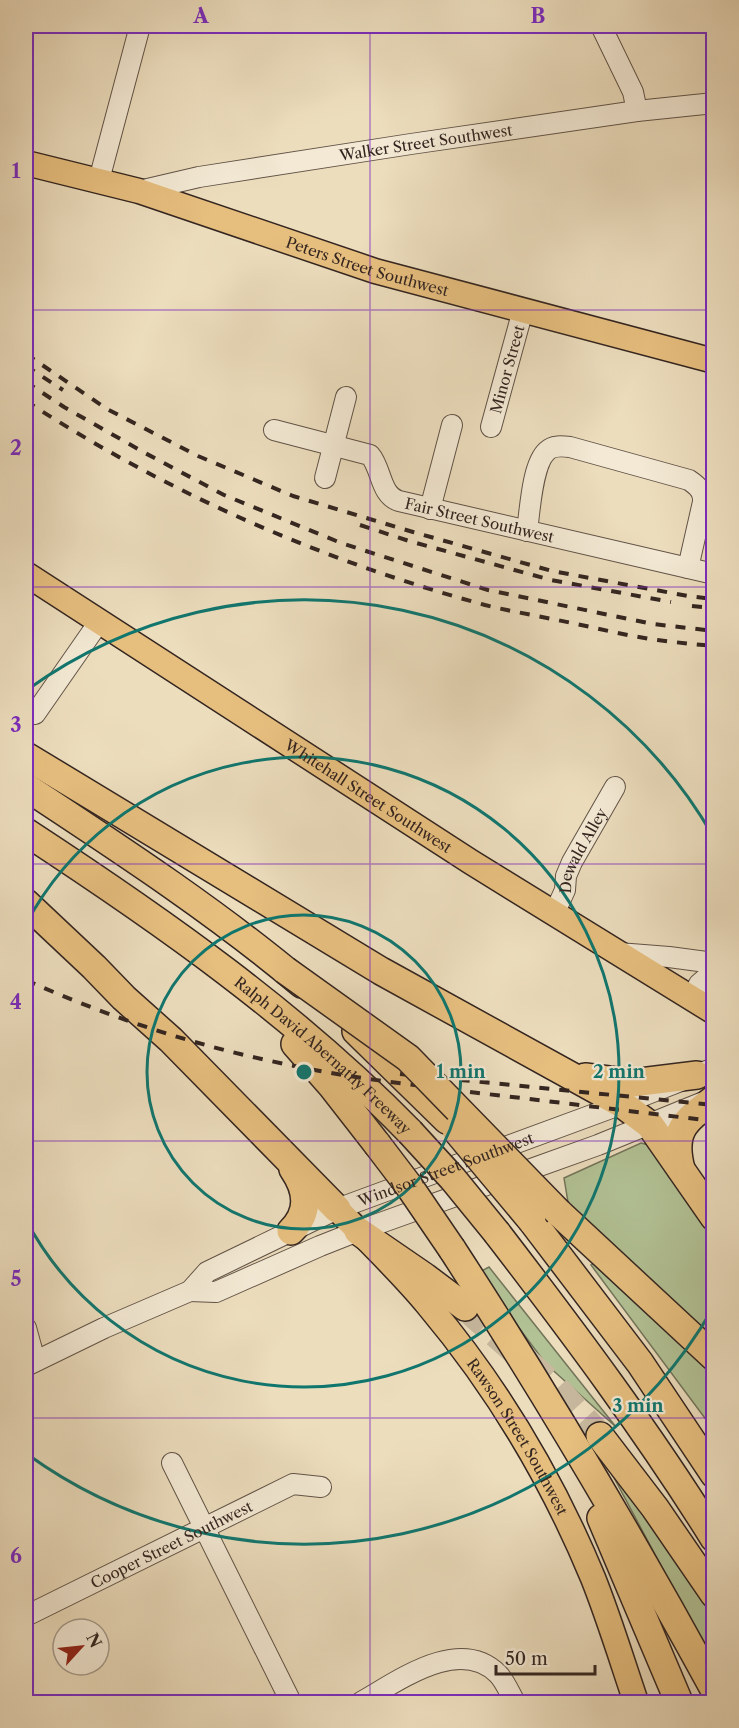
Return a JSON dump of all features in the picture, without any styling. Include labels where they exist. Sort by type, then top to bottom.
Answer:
[{"type":"highway","points":[[26,756],[381,971],[622,1104],[650,1125],[714,1217]]},
{"type":"highway","points":[[26,787],[146,866],[408,1058],[558,1212],[714,1357]]},
{"type":"highway","name":"Ralph David Abernathy Freeway","points":[[26,832],[192,946],[255,994],[372,1093],[453,1179],[552,1304],[625,1404],[714,1538]]},
{"type":"highway","points":[[26,903],[171,1040],[337,1209]]},
{"type":"highway","points":[[285,970],[364,1039],[447,1120],[532,1221],[640,1363],[714,1474]]},
{"type":"highway","points":[[255,994],[377,1144],[452,1249],[511,1339],[606,1497],[713,1688]]},
{"type":"highway","points":[[561,1071],[632,1083],[651,1082],[705,1072]]},
{"type":"highway","points":[[681,1169],[677,1153],[680,1132],[695,1113],[714,1098]]},
{"type":"highway","points":[[284,1156],[300,1180],[305,1204],[301,1220],[291,1231]]},
{"type":"highway","points":[[358,1231],[465,1307]]},
{"type":"highway","points":[[640,1363],[714,1445]]},
{"type":"highway","points":[[559,1420],[679,1702]]},
{"type":"highway","points":[[600,1436],[655,1508],[714,1594]]},
{"type":"main road","name":"Peters Street Southwest","points":[[26,163],[139,191],[375,271],[714,361]]},
{"type":"main road","name":"Whitehall Street Southwest","points":[[26,574],[554,914],[714,1012]]},
{"type":"main road","name":"Rawson Street Southwest","points":[[337,1209],[434,1312],[496,1395],[517,1429],[558,1502],[582,1552],[636,1702]]},
{"type":"street","points":[[99,180],[140,26]]},
{"type":"street","points":[[601,26],[633,92],[637,111]]},
{"type":"street","name":"Walker Street Southwest","points":[[139,191],[200,177],[423,142],[637,111],[714,103]]},
{"type":"street","name":"Minor Street","points":[[491,427],[523,310]]},
{"type":"street","points":[[325,478],[346,397]]},
{"type":"street","points":[[430,509],[453,425]]},
{"type":"street","name":"Fair Street Southwest","points":[[274,430],[370,455],[385,488],[393,499],[714,574]]},
{"type":"street","points":[[527,531],[538,463],[547,450],[554,447],[570,447],[689,480],[698,486],[703,502],[688,568]]},
{"type":"street","points":[[35,714],[99,622]]},
{"type":"street","name":"Dewald Alley","points":[[554,914],[565,890],[566,876],[572,862],[615,787]]},
{"type":"street","points":[[617,953],[714,963]]},
{"type":"street","points":[[692,999],[699,984],[714,971]]},
{"type":"street","name":"Windsor Street Southwest","points":[[30,1364],[104,1328],[190,1291],[207,1272],[337,1209],[705,1072]]},
{"type":"street","name":"Windsor Street Southwest","points":[[190,1291],[216,1292],[358,1231],[598,1145],[714,1098]]},
{"type":"street","points":[[26,1328],[30,1364]]},
{"type":"street","points":[[172,1463],[291,1702]]},
{"type":"street","name":"Cooper Street Southwest","points":[[26,1616],[293,1484],[321,1487]]},
{"type":"street","points":[[361,1702],[426,1666],[455,1659],[480,1663],[498,1674],[515,1702]]},
{"type":"green space","points":[[641,1143],[656,1147],[713,1238],[713,1346],[569,1208],[564,1178]]},
{"type":"green space","points":[[597,1261],[713,1370],[713,1429],[591,1265]]},
{"type":"green space","points":[[489,1267],[616,1427],[546,1364],[478,1273]]},
{"type":"green space","points":[[612,1474],[668,1543],[713,1616],[713,1663]]},
{"type":"tunnel","points":[[465,1307],[553,1385],[600,1436]]},
{"type":"railway","points":[[26,354],[107,409],[198,456],[293,496],[552,571],[714,599]]},
{"type":"railway","points":[[26,366],[63,390]]},
{"type":"railway","points":[[26,382],[64,407],[224,495],[341,543],[488,590],[653,624],[714,631]]},
{"type":"railway","points":[[26,401],[134,466],[190,494],[248,521],[365,568],[494,607],[638,637],[714,646]]},
{"type":"railway","points":[[360,525],[409,541],[551,580],[671,602]]},
{"type":"railway","points":[[692,606],[714,608]]},
{"type":"railway","points":[[26,980],[153,1029],[252,1057],[309,1069],[406,1084],[714,1121]]},
{"type":"railway","points":[[400,1074],[714,1105]]}]
